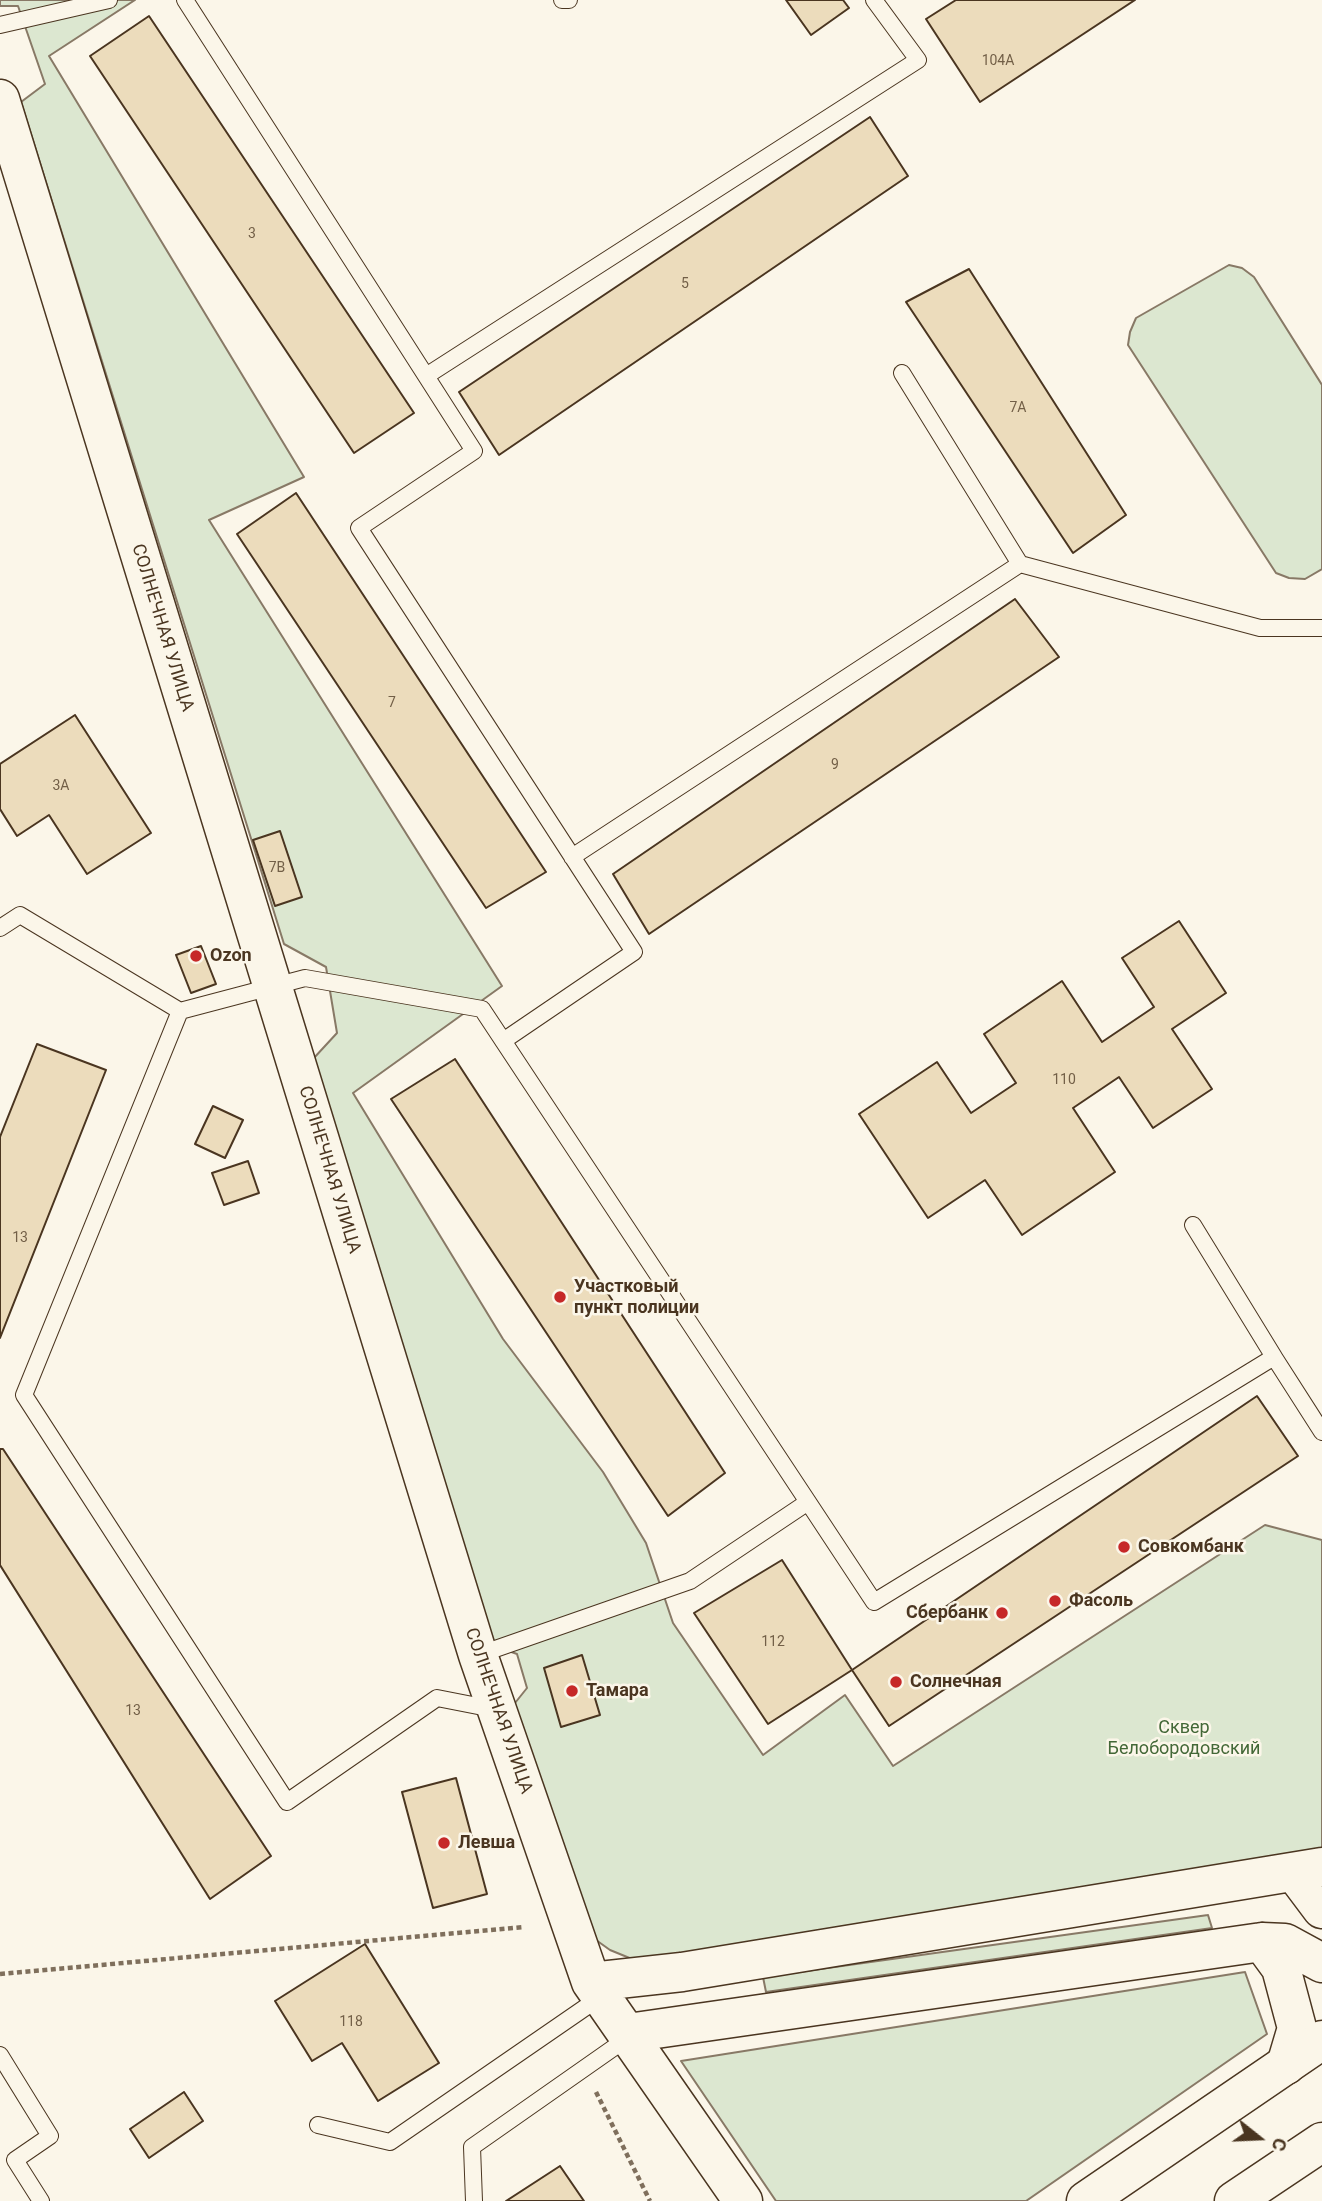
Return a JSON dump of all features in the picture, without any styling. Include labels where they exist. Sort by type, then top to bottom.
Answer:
[{"type":"street","name":"СОЛНЕЧНАЯ УЛИЦА","points":[[0,99],[9,157],[272,985],[478,1655],[597,1989],[743,2201]]},
{"type":"street","points":[[597,1989],[681,1972],[1308,1870],[1322,1909]]},
{"type":"street","points":[[1262,1942],[1281,1968],[1297,2028],[1286,2065]]},
{"type":"street","points":[[629,2035],[1262,1942],[1285,1943],[1322,1963]]},
{"type":"street","points":[[1086,2201],[1322,2040]]},
{"type":"street","points":[[1234,2201],[1322,2142]]},
{"type":"lane","points":[[0,25],[109,0]]},
{"type":"lane","points":[[185,0],[474,451],[359,528],[634,952],[503,1041]]},
{"type":"lane","points":[[562,0],[569,0]]},
{"type":"lane","points":[[426,376],[918,60],[874,0]]},
{"type":"lane","points":[[902,373],[1020,564],[1260,628],[1322,628]]},
{"type":"lane","points":[[572,857],[1020,564]]},
{"type":"lane","points":[[0,928],[20,915],[180,1011],[305,978],[482,1009],[874,1602],[1274,1357]]},
{"type":"lane","points":[[180,1011],[24,1395],[288,1802],[437,1698],[498,1710]]},
{"type":"lane","points":[[1193,1224],[1322,1432]]},
{"type":"lane","points":[[478,1655],[690,1581],[808,1502]]},
{"type":"lane","points":[[318,2125],[390,2142],[597,1989]]},
{"type":"lane","points":[[474,2201],[472,2147],[629,2035]]},
{"type":"lane","points":[[0,2055],[50,2136],[15,2160],[41,2201]]},
{"type":"path","points":[[0,1974],[524,1927]]},
{"type":"path","points":[[597,2094],[650,2201]]},
{"type":"green space","name":"Сквер Белобородовский","points":[[0,0],[135,0],[49,56],[304,477],[209,520],[502,986],[353,1093],[503,1339],[603,1472],[646,1543],[673,1623],[763,1755],[845,1695],[893,1766],[1265,1525],[1322,1540],[1322,1852],[787,1941],[632,1959],[610,1950],[589,1935],[511,1708],[527,1688],[517,1654],[486,1643],[313,1059],[337,1033],[326,967],[284,944],[21,102],[45,84],[18,6],[0,6]]},
{"type":"green space","points":[[1229,265],[1242,268],[1254,277],[1322,385],[1322,569],[1305,579],[1289,578],[1276,573],[1128,345],[1136,318]]},
{"type":"green space","points":[[1208,1915],[1212,1928],[766,1992],[763,1977]]},
{"type":"green space","points":[[1245,1972],[1267,2034],[1026,2201],[776,2201],[681,2061]]},
{"type":"building","points":[[786,0],[843,0],[849,8],[811,35]]},
{"type":"building","points":[[956,0],[1135,0],[980,102],[926,19]]},
{"type":"building","points":[[149,16],[414,413],[354,453],[90,56]]},
{"type":"building","points":[[870,117],[908,176],[499,455],[459,392]]},
{"type":"building","points":[[969,269],[1126,515],[1073,553],[906,302]]},
{"type":"building","points":[[296,493],[546,872],[486,908],[237,534]]},
{"type":"building","points":[[1015,599],[1059,657],[649,934],[613,874]]},
{"type":"building","points":[[75,715],[151,833],[87,874],[49,815],[17,836],[0,809],[0,764]]},
{"type":"building","points":[[280,831],[302,897],[275,906],[253,840]]},
{"type":"building","points":[[1179,921],[1226,993],[1172,1029],[1212,1089],[1153,1128],[1119,1077],[1073,1108],[1115,1172],[1022,1235],[985,1180],[928,1218],[859,1114],[937,1062],[971,1113],[1016,1083],[984,1034],[1062,981],[1102,1042],[1154,1007],[1122,958]]},
{"type":"building","points":[[201,946],[216,984],[191,993],[176,955]]},
{"type":"building","points":[[37,1044],[106,1070],[0,1338],[0,1137]]},
{"type":"building","points":[[455,1059],[725,1473],[668,1516],[391,1099]]},
{"type":"building","points":[[213,1106],[243,1120],[225,1158],[195,1144]]},
{"type":"building","points":[[248,1161],[259,1193],[224,1205],[212,1173]]},
{"type":"building","points":[[1257,1396],[1298,1456],[889,1726],[852,1670]]},
{"type":"building","points":[[0,1449],[3,1449],[271,1856],[210,1899],[0,1565]]},
{"type":"building","points":[[782,1560],[852,1670],[768,1724],[694,1613]]},
{"type":"building","name":"Тамара","points":[[582,1655],[600,1715],[561,1727],[544,1668]]},
{"type":"building","name":"Левша","points":[[456,1778],[487,1894],[433,1908],[402,1792]]},
{"type":"building","points":[[365,1944],[439,2063],[378,2101],[342,2043],[312,2061],[275,2001]]},
{"type":"building","points":[[184,2092],[203,2121],[149,2158],[130,2129]]},
{"type":"building","points":[[560,2166],[584,2201],[506,2201]]},
{"type":"place","name":"Ozon","points":[[196,956]]},
{"type":"place","name":"Участковый пункт полиции","points":[[560,1297]]},
{"type":"place","name":"Совкомбанк","points":[[1124,1547]]},
{"type":"place","name":"Фасоль","points":[[1055,1601]]},
{"type":"place","name":"Сбербанк","points":[[1002,1613]]},
{"type":"place","name":"Солнечная","points":[[896,1682]]},
{"type":"place","name":"Тамара","points":[[572,1691]]},
{"type":"place","name":"Левша","points":[[444,1843]]}]
